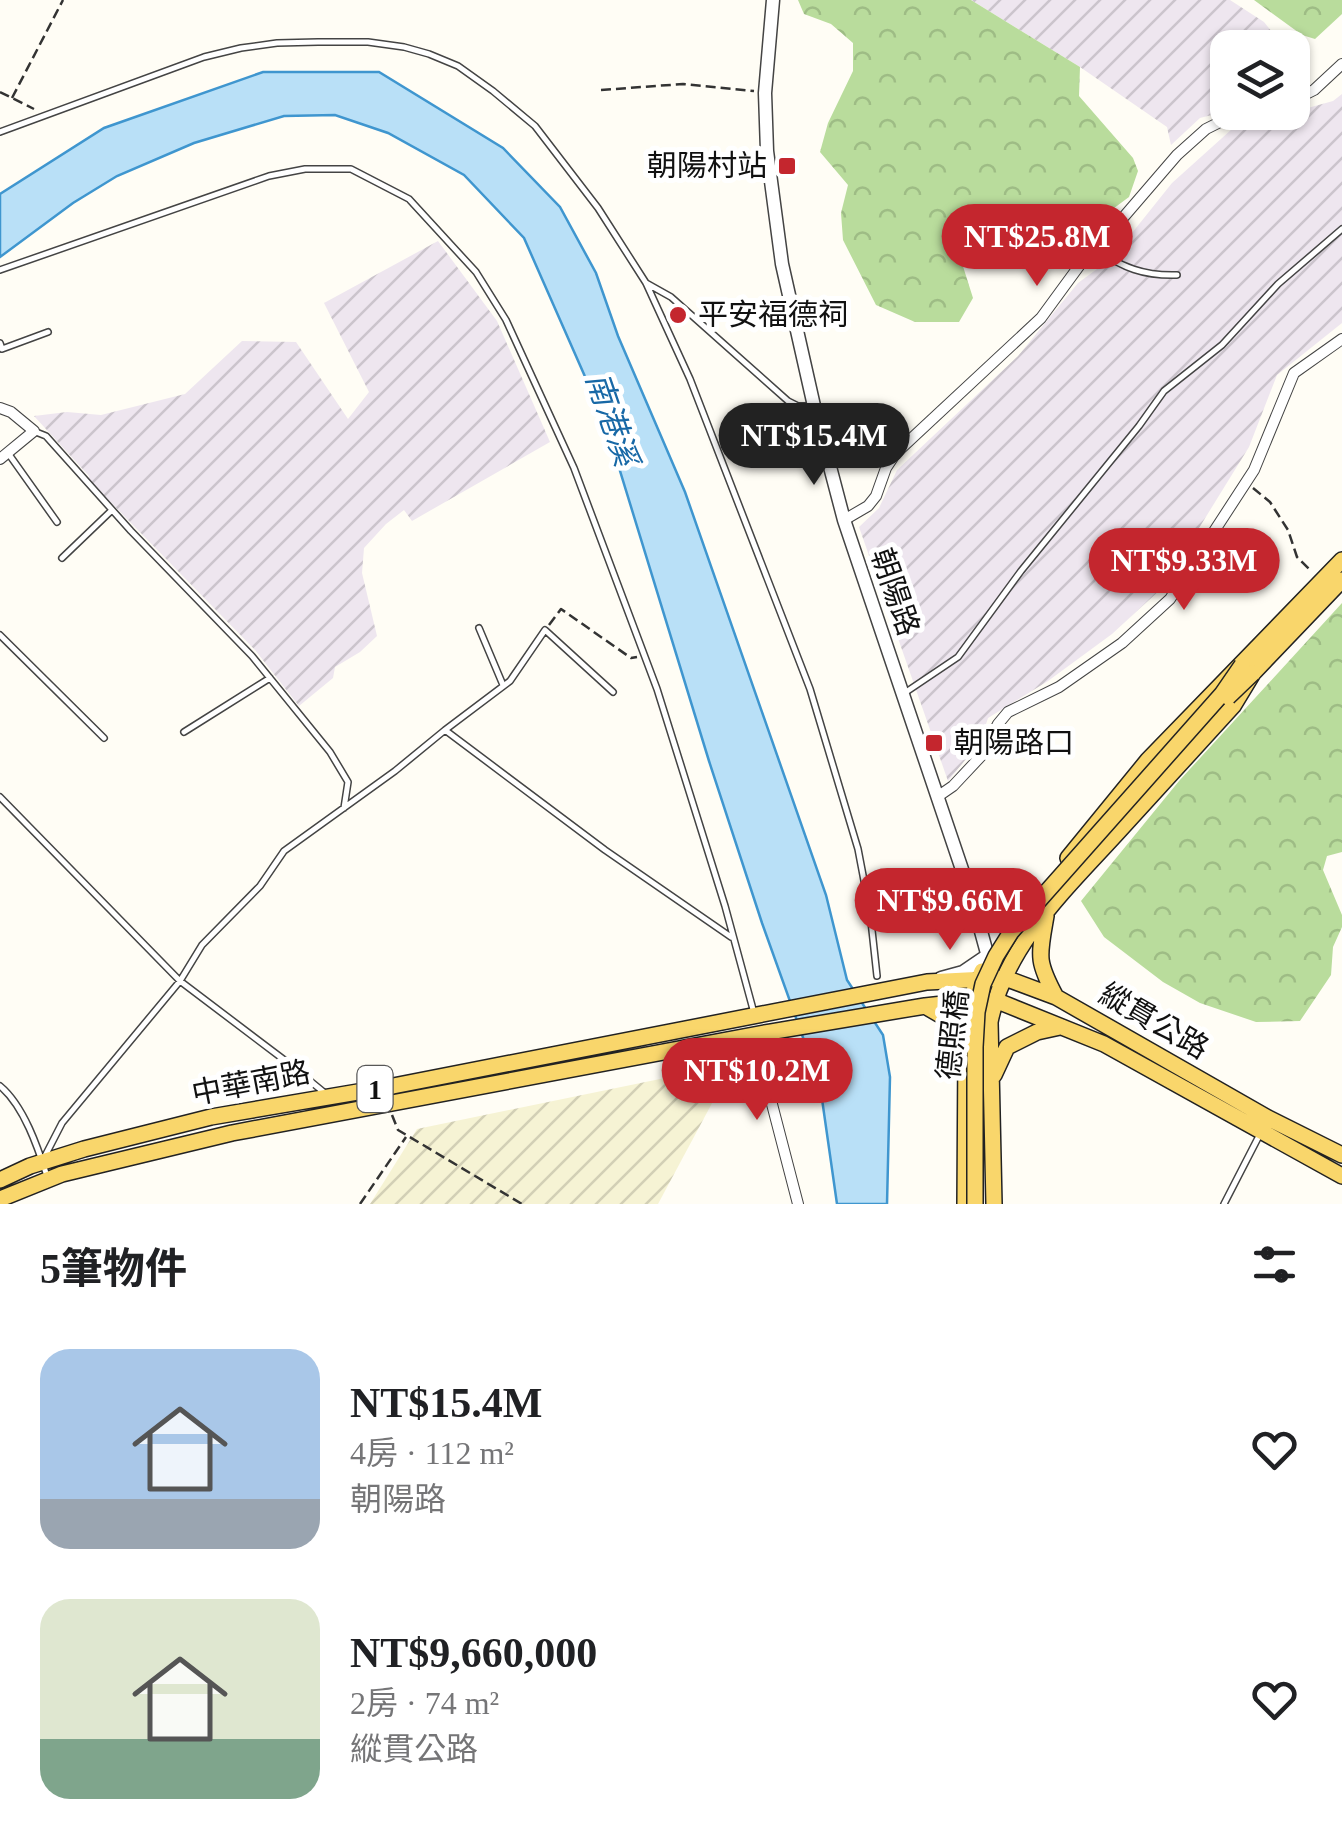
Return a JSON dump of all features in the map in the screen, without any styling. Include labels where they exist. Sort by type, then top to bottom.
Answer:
[{"type":"main road","points":[[965,1204],[970,1000],[1233,706],[1248,669],[1342,560]]},
{"type":"main road","points":[[994,1204],[990,1022],[994,1000],[988,955],[1148,760],[1216,688],[1248,669],[1342,580]]},
{"type":"main road","name":"德照橋","points":[[978,1204],[984,1026],[1001,962],[1060,885],[1225,700],[1248,669]]},
{"type":"main road","points":[[973,902],[999,912],[1023,909]]},
{"type":"main road","points":[[1046,914],[1041,970],[1056,998]]},
{"type":"main road","name":"縱貫公路","points":[[927,982],[992,978],[1056,998],[1342,1176]]},
{"type":"main road","name":"1","points":[[760,1015],[927,982]]},
{"type":"main road","name":"縱貫公路","points":[[925,1006],[994,1000],[1104,1044],[1264,1125],[1342,1155]]},
{"type":"main road","points":[[925,1006],[949,1020],[966,1046]]},
{"type":"main road","name":"1","points":[[762,1034],[925,1006]]},
{"type":"main road","points":[[760,1015],[762,1034]]},
{"type":"main road","name":"中華南路","points":[[0,1180],[42,1162],[190,1122],[760,1015]]},
{"type":"main road","points":[[993,1078],[1007,1047],[1037,1032],[1062,1026]]},
{"type":"main road","name":"中華南路","points":[[0,1198],[48,1179],[192,1142],[762,1034]]},
{"type":"main road","points":[[190,1122],[192,1142]]},
{"type":"street","name":"朝陽路","points":[[773,0],[765,93],[767,151],[782,264],[844,520],[988,955]]},
{"type":"street","points":[[1310,92],[1342,64]]},
{"type":"street","points":[[844,520],[868,506],[896,453],[1041,318],[1082,262],[1178,155],[1210,127]]},
{"type":"street","points":[[938,798],[983,754],[1008,712],[1059,687],[1122,643],[1170,599],[1254,470],[1294,373],[1342,340]]},
{"type":"street","points":[[0,408],[34,430],[4,456]]},
{"type":"street","points":[[927,982],[963,972],[988,955]]},
{"type":"street","points":[[762,1034],[798,1204]]},
{"type":"lane","points":[[0,132],[204,56],[277,43],[318,42],[404,47],[458,66],[535,126],[598,208],[646,283],[690,379],[810,689],[858,849],[877,976]]},
{"type":"lane","points":[[0,270],[268,176],[305,169],[351,169],[409,200],[476,272],[506,320],[574,468],[662,707],[760,1015]]},
{"type":"lane","points":[[903,693],[958,657],[1164,391],[1222,345],[1278,284],[1342,229]]},
{"type":"lane","points":[[1096,248],[1113,262],[1133,270],[1157,276],[1178,275]]},
{"type":"lane","points":[[646,283],[671,297],[788,401],[798,406],[814,406]]},
{"type":"lane","points":[[0,343],[2,349],[48,332]]},
{"type":"lane","points":[[34,430],[46,436],[252,656],[330,752],[348,782],[344,808]]},
{"type":"lane","points":[[4,456],[58,522]]},
{"type":"lane","points":[[62,558],[112,510]]},
{"type":"lane","points":[[479,628],[503,686]]},
{"type":"lane","points":[[42,1162],[62,1123],[180,981],[202,946],[260,886],[284,851],[503,686],[545,630],[613,692]]},
{"type":"lane","points":[[0,635],[104,738]]},
{"type":"lane","points":[[184,732],[270,678]]},
{"type":"lane","points":[[445,730],[605,850],[734,939]]},
{"type":"lane","points":[[0,797],[180,981],[329,1096]]},
{"type":"lane","points":[[0,1086],[33,1135],[48,1179]]},
{"type":"lane","points":[[1224,1204],[1264,1125]]},
{"type":"path","points":[[12,98],[63,0]]},
{"type":"path","points":[[602,90],[684,84],[765,93]]},
{"type":"path","points":[[0,92],[46,115]]},
{"type":"path","points":[[1246,482],[1270,502],[1288,530],[1298,557],[1321,582]]},
{"type":"path","points":[[545,630],[562,609],[631,658],[644,656]]},
{"type":"path","points":[[387,1103],[398,1130],[522,1204]]},
{"type":"path","points":[[360,1204],[407,1136]]},
{"type":"shaded area","points":[[971,0],[1230,0],[1270,30],[1210,30],[1210,115],[1200,118],[1171,145],[1167,127],[1080,67]]},
{"type":"shaded area","points":[[1342,94],[1342,323],[1277,375],[1249,447],[1162,588],[1112,634],[1048,681],[988,718],[980,742],[948,781],[859,527],[879,508],[897,470],[1018,356],[1078,283],[1112,258],[1172,183],[1231,130],[1310,130],[1310,107]]},
{"type":"shaded area","points":[[438,241],[497,321],[550,442],[412,521],[404,510],[386,524],[364,548],[362,573],[377,636],[335,667],[333,678],[299,706],[255,650],[89,480],[34,416],[67,412],[101,415],[185,394],[242,341],[296,342],[348,419],[369,392],[324,303]]},
{"type":"shaded area","points":[[733,1064],[658,1204],[370,1204],[417,1129]]},
{"type":"green space","points":[[798,0],[971,0],[1080,67],[1079,96],[1133,158],[1138,171],[1129,197],[1106,214],[1007,229],[964,246],[961,260],[973,298],[959,322],[915,322],[876,305],[843,240],[841,213],[848,185],[820,152],[828,123],[853,71],[853,43],[831,24],[804,14]]},
{"type":"green space","points":[[1254,0],[1342,0],[1342,14],[1315,39],[1310,37],[1310,30],[1295,30]]},
{"type":"green space","points":[[1342,603],[1342,852],[1327,856],[1323,870],[1342,915],[1342,927],[1333,947],[1331,975],[1300,1021],[1256,1022],[1200,1003],[1163,982],[1104,937],[1081,901],[1179,781]]},
{"type":"water","name":"南港溪","points":[[263,72],[379,72],[503,148],[560,207],[596,273],[618,336],[685,492],[826,895],[847,980],[883,1035],[890,1077],[887,1204],[837,1204],[820,1085],[709,761],[605,422],[524,238],[464,175],[388,133],[335,115],[284,116],[194,143],[117,176],[0,257],[0,194],[104,128]]},
{"type":"place","name":"朝陽村站","points":[[787,166]]},
{"type":"place","name":"平安福德祠","points":[[678,315]]},
{"type":"place","name":"朝陽路口","points":[[934,743]]}]
